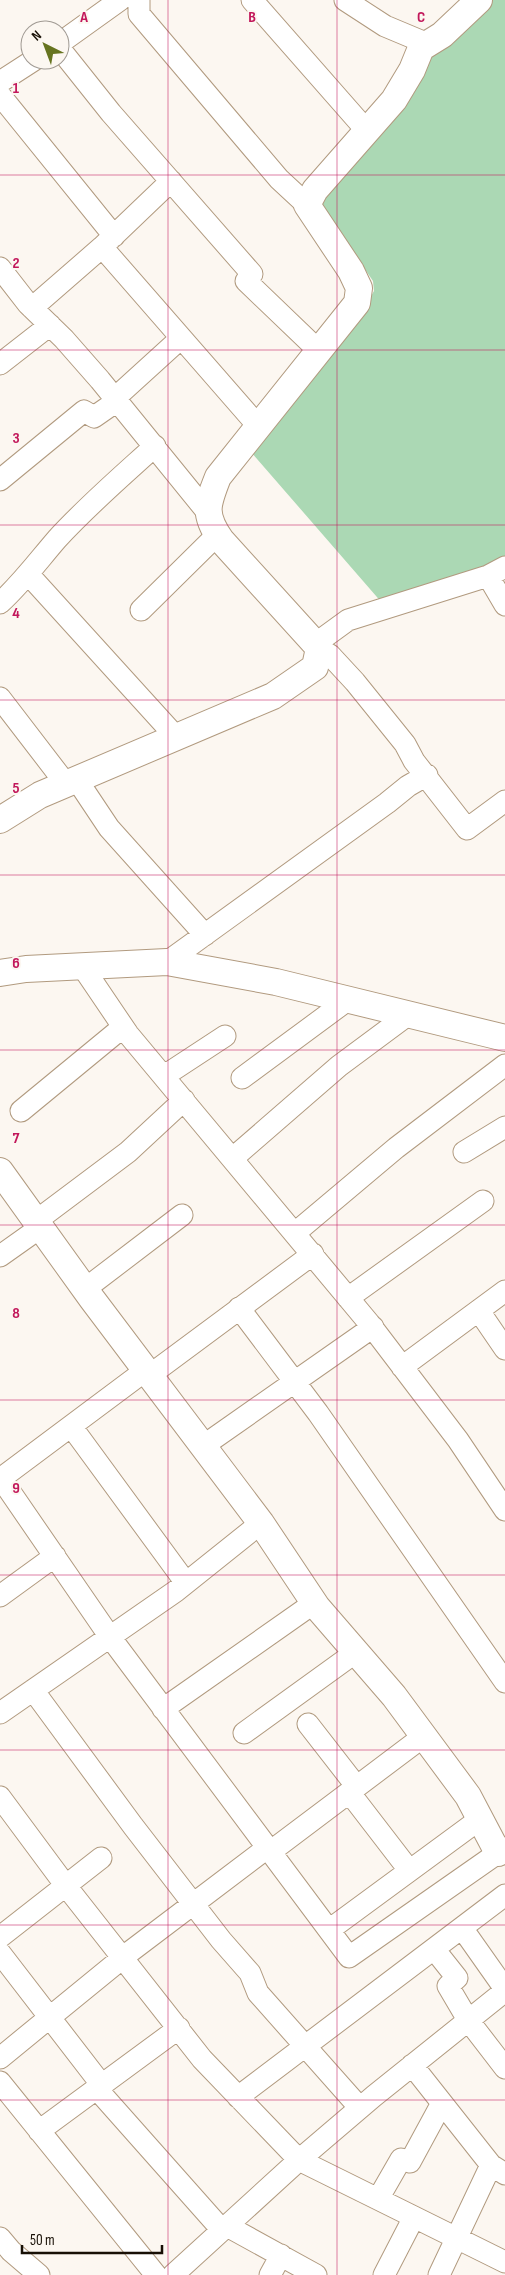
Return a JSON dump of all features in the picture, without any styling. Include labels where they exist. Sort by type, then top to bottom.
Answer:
[{"type":"street","points":[[70,36],[120,0]]},
{"type":"street","points":[[139,0],[139,14],[279,179],[307,205],[352,272],[359,288],[357,303],[218,477],[207,505],[213,524]]},
{"type":"street","points":[[252,0],[367,131]]},
{"type":"street","points":[[345,0],[385,26],[428,44]]},
{"type":"street","points":[[307,205],[315,190],[394,100],[412,70],[421,48],[442,35],[479,0]]},
{"type":"street","points":[[70,61],[252,274],[246,282],[319,351]]},
{"type":"street","points":[[0,82],[20,69]]},
{"type":"street","points":[[0,95],[180,338],[259,427]]},
{"type":"street","points":[[32,308],[108,242],[171,181]]},
{"type":"street","points":[[0,268],[32,308],[50,325],[116,399],[155,446],[213,524],[317,646],[330,655],[355,682],[405,744],[414,762],[427,775],[467,829],[505,801]]},
{"type":"street","points":[[0,364],[50,325]]},
{"type":"street","points":[[0,480],[84,412],[94,417],[116,399],[180,338]]},
{"type":"street","points":[[0,603],[28,575],[57,539],[155,446]]},
{"type":"street","points":[[141,610],[213,524]]},
{"type":"street","points":[[0,820],[10,811],[40,795],[272,696],[315,667],[317,646],[348,620],[496,572],[505,605]]},
{"type":"street","points":[[28,575],[177,738]]},
{"type":"street","points":[[0,698],[109,828],[205,935]]},
{"type":"street","points":[[168,962],[408,786],[427,775]]},
{"type":"street","points":[[7,975],[82,966],[168,962],[276,982],[505,1038]]},
{"type":"street","points":[[82,966],[123,1027],[373,1327],[458,1440],[505,1510]]},
{"type":"street","points":[[242,1078],[349,1000]]},
{"type":"street","points":[[233,1158],[339,1066],[409,1014]]},
{"type":"street","points":[[21,1111],[123,1027]]},
{"type":"street","points":[[164,1076],[224,1036]]},
{"type":"street","points":[[295,1233],[396,1148],[505,1064]]},
{"type":"street","points":[[0,1256],[128,1152],[184,1100]]},
{"type":"street","points":[[464,1152],[505,1128]]},
{"type":"street","points":[[0,1170],[85,1289],[148,1372],[261,1523],[314,1603],[394,1696],[424,1736],[468,1796],[503,1854],[349,1957],[110,1637],[0,1478],[71,1426],[148,1372],[239,1308],[313,1254]]},
{"type":"street","points":[[348,1298],[483,1201]]},
{"type":"street","points":[[85,1289],[182,1215]]},
{"type":"street","points":[[402,1367],[505,1291]]},
{"type":"street","points":[[239,1308],[295,1382],[505,1682]]},
{"type":"street","points":[[479,1311],[505,1350]]},
{"type":"street","points":[[203,1446],[373,1327]]},
{"type":"street","points":[[71,1426],[186,1583]]},
{"type":"street","points":[[0,1713],[186,1583],[261,1523]]},
{"type":"street","points":[[0,1596],[55,1556]]},
{"type":"street","points":[[164,1709],[314,1603]]},
{"type":"street","points":[[244,1734],[356,1652]]},
{"type":"street","points":[[33,1690],[194,1904],[250,1973],[258,1992],[360,2108]]},
{"type":"street","points":[[308,1724],[409,1870]]},
{"type":"street","points":[[0,2058],[123,1958],[194,1904],[424,1736]]},
{"type":"street","points":[[0,1797],[66,1886],[202,2059],[298,2160],[505,2262]]},
{"type":"street","points":[[329,1930],[480,1818]]},
{"type":"street","points":[[0,1937],[101,1858]]},
{"type":"street","points":[[238,2096],[505,1896]]},
{"type":"street","points":[[173,2275],[298,2160],[505,1990],[462,1928]]},
{"type":"street","points":[[434,1949],[457,1978],[448,1986],[468,2020],[505,2068]]},
{"type":"street","points":[[0,1953],[99,2086],[225,2228],[281,2255],[316,2275]]},
{"type":"street","points":[[39,2130],[178,2028]]},
{"type":"street","points":[[412,2065],[498,2170],[457,2237],[438,2275]]},
{"type":"street","points":[[0,2082],[156,2275]]},
{"type":"street","points":[[378,2199],[401,2159],[410,2162],[442,2103]]},
{"type":"street","points":[[384,2275],[414,2216]]},
{"type":"street","points":[[0,2238],[11,2251],[39,2275]]},
{"type":"street","points":[[270,2275],[281,2255]]},
{"type":"green space","points":[[492,0],[505,0],[505,558],[477,573],[383,604],[251,452],[366,305],[374,291],[373,281],[319,202],[432,53]]}]
